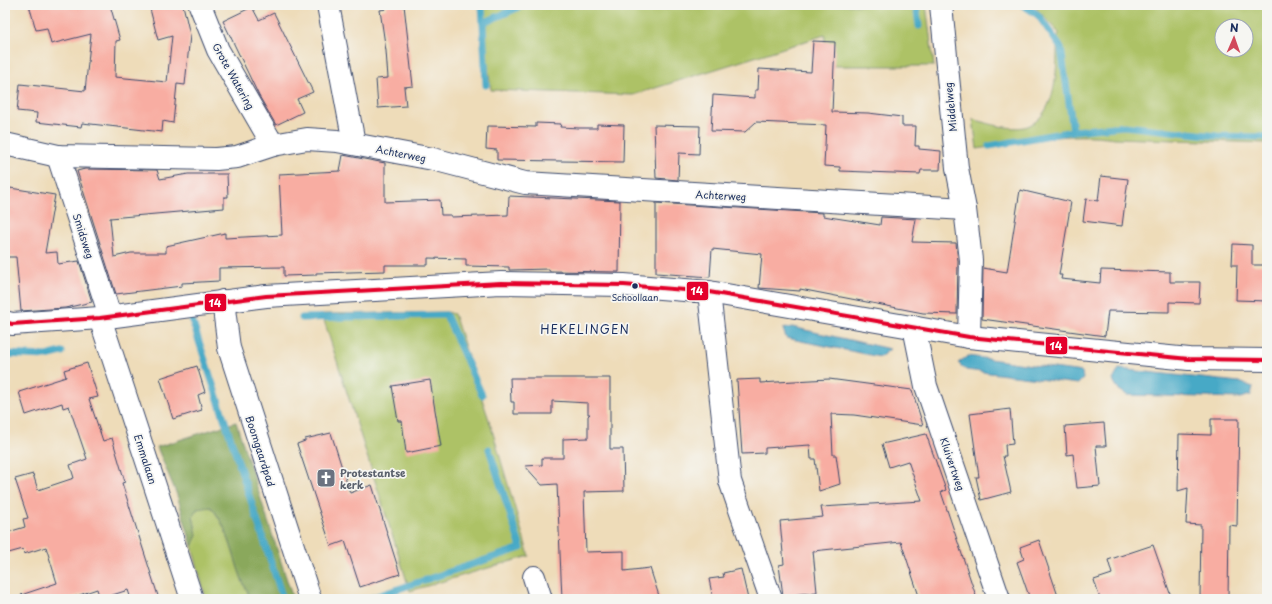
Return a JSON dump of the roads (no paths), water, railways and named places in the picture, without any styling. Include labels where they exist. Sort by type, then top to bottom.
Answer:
[{"type":"street","name":"Grote Watering","points":[[200,5],[218,50],[273,145]]},
{"type":"street","points":[[328,5],[354,144]]},
{"type":"street","name":"Middelweg","points":[[941,5],[951,123],[964,209]]},
{"type":"street","name":"Achterweg","points":[[5,144],[58,156],[216,159],[237,157],[273,145],[307,139],[354,144],[433,159],[525,183],[964,209]]},
{"type":"street","name":"Smidsweg","points":[[58,156],[105,317]]},
{"type":"street","points":[[964,209],[971,260],[969,337]]},
{"type":"street","points":[[5,322],[12,324],[105,317],[266,296],[501,283],[624,285],[709,292],[969,337],[1189,360],[1267,360]]},
{"type":"street","points":[[709,292],[730,481],[771,599]]},
{"type":"street","name":"Boomgaardpad","points":[[224,301],[229,348],[310,599]]},
{"type":"street","name":"Emmalaan","points":[[105,317],[192,599]]},
{"type":"street","name":"Kluivertweg","points":[[914,327],[926,386],[999,599]]},
{"type":"street","points":[[534,577],[541,599]]},
{"type":"water","points":[[792,327],[890,349],[880,357],[786,338],[783,329]]},
{"type":"water","points":[[968,356],[1082,372],[1083,379],[1078,384],[966,370],[958,363]]},
{"type":"water","points":[[1119,369],[1239,382],[1253,387],[1251,395],[1240,398],[1127,395],[1118,389],[1113,380]]},
{"type":"waterway","points":[[482,5],[483,23],[524,5]]},
{"type":"waterway","points":[[916,5],[919,26]]},
{"type":"waterway","points":[[1023,5],[1038,15],[1061,48],[1073,131]]},
{"type":"waterway","points":[[483,23],[486,85]]},
{"type":"waterway","points":[[989,146],[1073,131],[1124,126],[1217,136],[1267,137]]},
{"type":"waterway","points":[[302,318],[446,315],[482,395]]},
{"type":"waterway","points":[[192,320],[283,599]]},
{"type":"waterway","points":[[5,354],[46,356],[62,352]]},
{"type":"waterway","points":[[368,599],[521,548],[489,449]]},
{"type":"place","name":"Schoollaan","points":[[635,286]]},
{"type":"place","name":"Protestantse kerk","points":[[326,478]]},
{"type":"district","name":"HEKELINGEN","points":[[585,329]]}]
